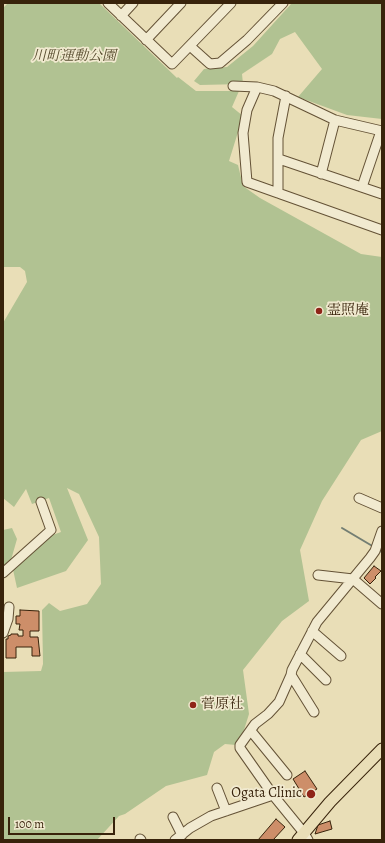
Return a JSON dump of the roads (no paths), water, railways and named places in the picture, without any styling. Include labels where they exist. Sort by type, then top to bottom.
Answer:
[{"type":"main road","points":[[304,838],[330,802],[382,749]]},
{"type":"street","points":[[108,3],[172,64],[231,3]]},
{"type":"street","points":[[121,16],[133,3]]},
{"type":"street","points":[[146,40],[181,3]]},
{"type":"street","points":[[190,46],[210,64],[220,63],[247,40],[283,3]]},
{"type":"street","points":[[233,86],[257,87],[274,91],[335,120],[382,131],[378,158],[362,187]]},
{"type":"street","points":[[257,87],[247,110],[243,133],[247,182],[382,230]]},
{"type":"street","points":[[278,193],[278,138],[286,96]]},
{"type":"street","points":[[321,174],[335,120]]},
{"type":"street","points":[[279,159],[382,194]]},
{"type":"street","points":[[359,498],[382,508]]},
{"type":"street","points":[[3,573],[51,530],[41,502]]},
{"type":"street","points":[[304,838],[240,746],[255,724],[268,714],[278,702],[292,676],[292,670],[312,631],[326,610],[378,553],[382,531]]},
{"type":"street","points":[[318,575],[353,579],[382,604]]},
{"type":"street","points":[[3,633],[8,619],[9,607]]},
{"type":"street","points":[[312,631],[341,656]]},
{"type":"street","points":[[300,654],[326,680]]},
{"type":"street","points":[[292,676],[314,712]]},
{"type":"street","points":[[251,731],[280,761],[287,775]]},
{"type":"street","points":[[217,788],[226,811]]},
{"type":"street","points":[[173,817],[178,837],[211,816],[273,795]]},
{"type":"waterway","points":[[342,528],[374,547]]},
{"type":"waterway","points":[[378,550],[382,552]]},
{"type":"place","name":"霊照庵","points":[[319,311]]},
{"type":"place","name":"菅原社","points":[[193,705]]},
{"type":"place","name":"Ogata Clinic","points":[[311,794]]},
{"type":"park label","name":"川町運動公園","points":[[74,57]]}]
